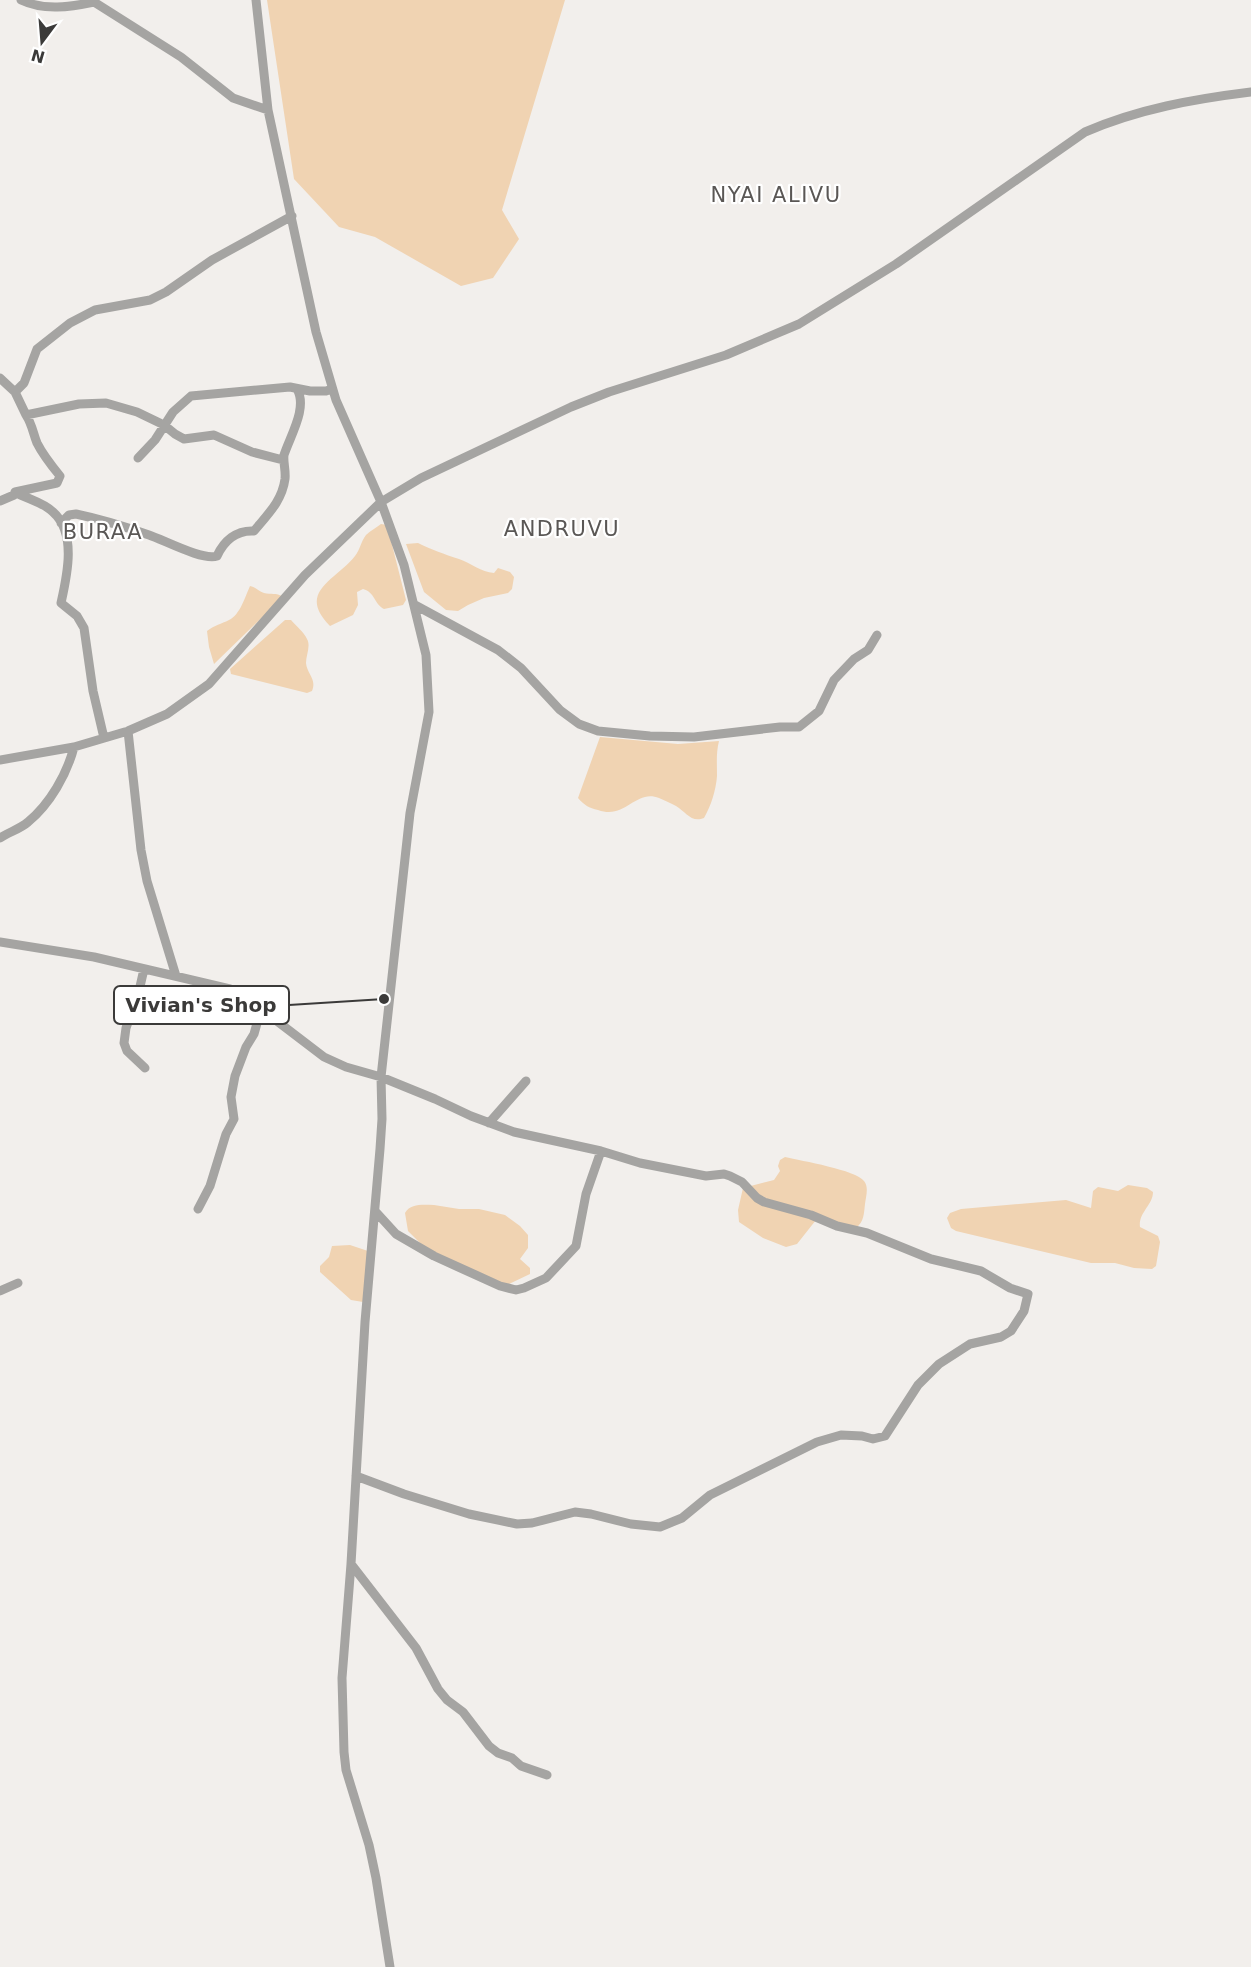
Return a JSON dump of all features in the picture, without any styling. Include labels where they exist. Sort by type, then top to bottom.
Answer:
[{"type":"street","points":[[21,0],[39,7],[69,6],[94,1],[181,57],[233,98],[268,110]]},
{"type":"street","points":[[255,0],[268,110],[311,311],[332,389],[381,502],[404,565],[426,655],[429,712],[410,813],[381,1077],[382,1119],[365,1322],[342,1678],[344,1752],[348,1778],[369,1845],[390,1967]]},
{"type":"street","points":[[0,760],[74,747],[128,731],[167,714],[209,684],[305,575],[381,502],[421,477],[609,392],[726,355],[799,324],[896,264],[1085,132],[1109,121],[1153,108],[1251,92]]},
{"type":"street","points":[[15,392],[24,383],[37,349],[70,323],[96,310],[150,300],[166,292],[212,260],[292,216]]},
{"type":"street","points":[[0,378],[15,392],[31,423],[36,440],[47,460],[60,476],[57,483],[15,492],[14,495],[0,501]]},
{"type":"street","points":[[138,458],[155,440],[178,406],[191,396],[290,387],[310,391],[332,389]]},
{"type":"street","points":[[62,523],[69,515],[88,516],[213,558],[217,556],[222,545],[230,538],[241,532],[254,531],[278,500],[285,482],[286,467],[283,460],[301,407],[297,388]]},
{"type":"street","points":[[26,415],[95,402],[131,409],[164,425],[184,439],[214,435],[252,452],[283,460]]},
{"type":"street","points":[[15,492],[52,510],[62,523],[66,534],[68,558],[61,603],[77,616],[84,628],[93,691],[104,738]]},
{"type":"street","points":[[415,605],[498,650],[520,668],[560,710],[579,724],[597,731],[650,736],[694,737],[780,727],[799,727],[819,711],[834,680],[854,659],[868,650],[878,635]]},
{"type":"street","points":[[128,731],[141,850],[147,881],[176,976]]},
{"type":"street","points":[[0,838],[29,821],[42,808],[71,760],[74,747]]},
{"type":"street","points":[[0,942],[94,957],[230,989],[248,999],[324,1057],[346,1067],[381,1077],[489,1123],[514,1132],[601,1151],[640,1163],[699,1175],[730,1176],[742,1182],[757,1198],[769,1204],[811,1215],[837,1226],[867,1233],[931,1259],[981,1270],[1010,1288],[1028,1294],[1024,1311],[1011,1331],[1001,1337],[970,1344],[939,1364],[918,1385],[885,1436],[873,1439],[851,1435],[817,1442],[710,1495],[682,1518],[660,1527],[631,1524],[575,1512],[532,1523],[517,1524],[468,1514],[356,1476]]},
{"type":"street","points":[[144,969],[126,1028],[124,1043],[127,1051],[145,1068]]},
{"type":"street","points":[[198,1209],[210,1186],[226,1134],[234,1119],[231,1097],[235,1076],[246,1047],[254,1034],[261,1009]]},
{"type":"street","points":[[489,1123],[526,1081]]},
{"type":"street","points":[[375,1211],[396,1234],[411,1244],[482,1279],[516,1290],[546,1278],[576,1246],[586,1194],[601,1151]]},
{"type":"street","points":[[0,1291],[18,1283]]},
{"type":"street","points":[[351,1564],[416,1648],[438,1689],[463,1712],[489,1746],[525,1768],[546,1775]]},
{"type":"shaded area","points":[[267,0],[565,0],[502,210],[519,239],[493,278],[461,286],[375,237],[339,227],[294,179]]},
{"type":"shaded area","points":[[381,524],[387,525],[406,600],[403,605],[384,609],[370,593],[363,589],[357,592],[358,605],[353,615],[330,626],[317,604],[318,595],[323,587],[355,556],[366,535]]},
{"type":"shaded area","points":[[418,543],[485,571],[494,573],[498,568],[510,572],[514,577],[512,589],[508,593],[484,598],[458,611],[446,610],[424,592],[406,544]]},
{"type":"shaded area","points":[[250,586],[264,593],[283,597],[214,664],[207,631],[233,618],[242,605]]},
{"type":"shaded area","points":[[285,620],[291,620],[308,642],[306,663],[313,680],[312,691],[307,693],[231,674],[230,669]]},
{"type":"shaded area","points":[[600,737],[678,744],[719,741],[716,787],[704,818],[692,818],[674,805],[651,796],[643,797],[616,811],[608,812],[585,804],[578,798]]},
{"type":"shaded area","points":[[785,1157],[851,1173],[864,1181],[866,1195],[863,1217],[859,1226],[856,1228],[816,1220],[797,1244],[786,1247],[763,1238],[739,1222],[738,1210],[743,1188],[774,1180],[780,1171],[778,1166],[780,1160]]},
{"type":"shaded area","points":[[1128,1185],[1147,1188],[1153,1192],[1140,1222],[1140,1227],[1158,1236],[1160,1242],[1156,1266],[1152,1269],[1134,1268],[1115,1263],[1091,1263],[956,1231],[951,1228],[947,1218],[950,1213],[961,1209],[1066,1200],[1091,1208],[1093,1191],[1098,1187],[1118,1191]]},
{"type":"shaded area","points":[[434,1205],[479,1209],[505,1215],[528,1235],[528,1248],[520,1259],[530,1268],[530,1274],[509,1284],[497,1282],[424,1247],[408,1231],[405,1213],[414,1206]]},
{"type":"shaded area","points":[[350,1245],[368,1251],[363,1302],[351,1300],[320,1272],[320,1266],[329,1257],[332,1246]]},
{"type":"place","name":"Vivian's Shop","points":[[384,999]]},
{"type":"district","name":"NYAI ALIVU","points":[[776,195]]},
{"type":"district","name":"ANDRUVU","points":[[562,529]]},
{"type":"district","name":"BURAA","points":[[103,532]]}]
